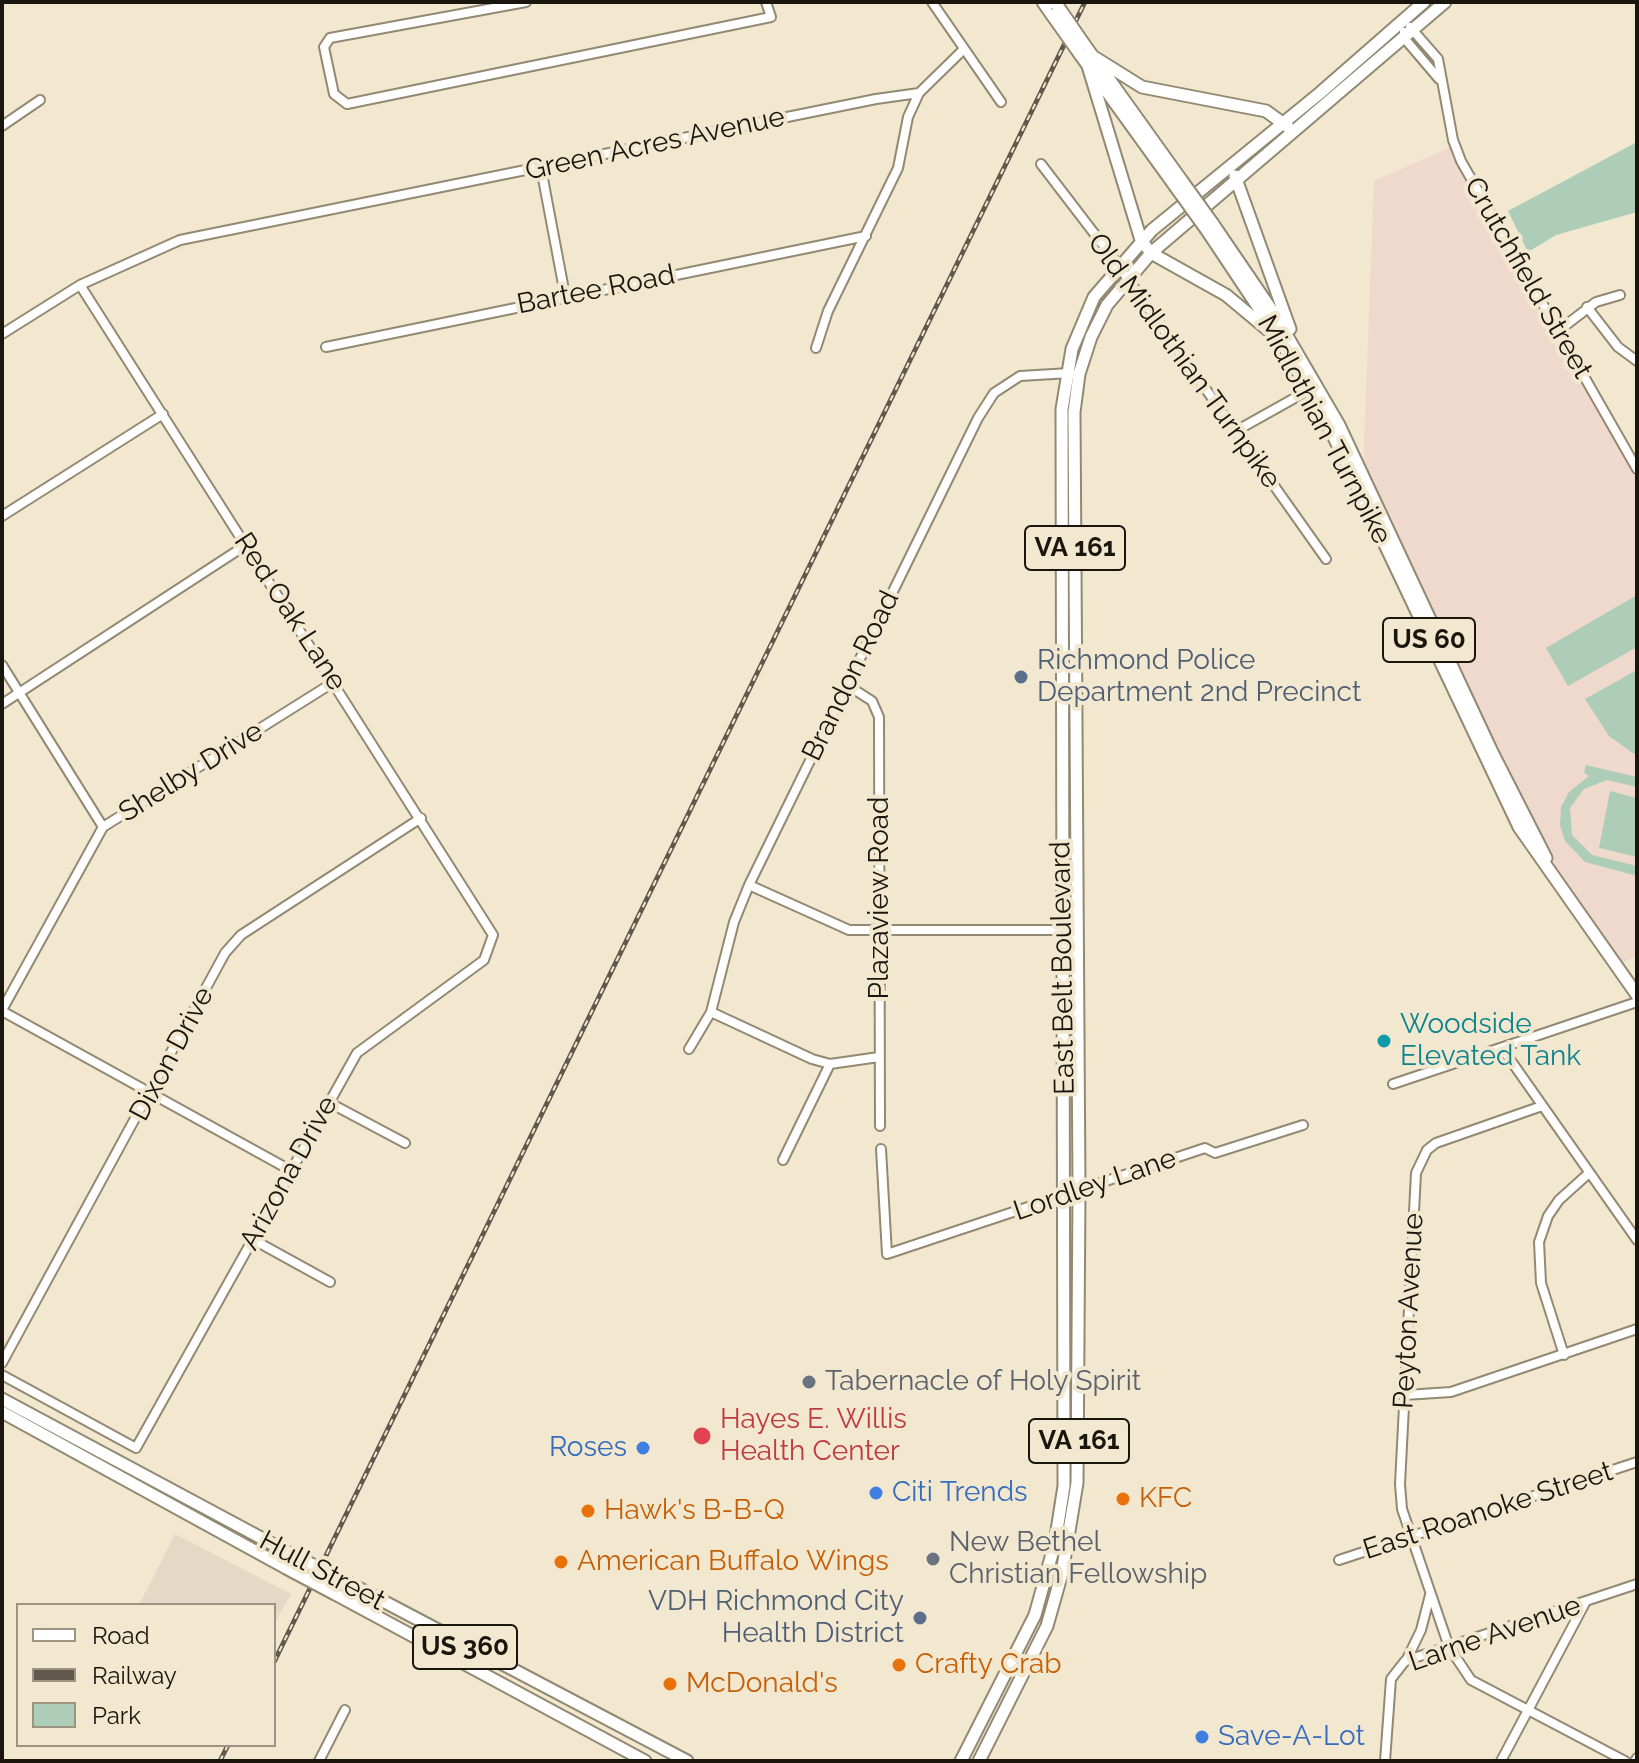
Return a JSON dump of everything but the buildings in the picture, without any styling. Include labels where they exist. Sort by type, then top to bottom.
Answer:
[{"type":"main road","name":"Midlothian Turnpike","points":[[1043,2],[1054,7],[1296,349],[1351,449],[1492,752],[1559,884]]},
{"type":"main road","name":"VA 161","points":[[1227,168],[1424,2]]},
{"type":"main road","name":"VA 161","points":[[1238,180],[1445,2]]},
{"type":"main road","points":[[1091,62],[1142,87],[1266,111],[1284,122],[1293,133]]},
{"type":"main road","points":[[1091,62],[1141,240],[1151,253],[1169,266],[1238,303],[1282,343]]},
{"type":"main road","points":[[1227,168],[1238,180],[1296,349]]},
{"type":"main road","name":"East Belt Boulevard","points":[[961,1761],[1032,1624],[1061,1513],[1066,1453],[1064,931],[1061,870],[1062,454],[1066,372],[1086,311],[1118,267],[1141,240],[1227,168]]},
{"type":"main road","name":"East Belt Boulevard","points":[[979,1761],[1039,1647],[1062,1573],[1074,1513],[1079,1453],[1074,412],[1079,374],[1098,320],[1129,276],[1151,253],[1238,180]]},
{"type":"main road","name":"Midlothian Turnpike","points":[[1209,227],[1282,343],[1356,480],[1526,841],[1637,995]]},
{"type":"main road","points":[[1129,276],[1153,265],[1169,266]]},
{"type":"main road","name":"Hull Street","points":[[2,1399],[678,1759]]},
{"type":"main road","name":"Hull Street","points":[[2,1412],[645,1761]]},
{"type":"street","points":[[526,2],[330,38],[324,47],[334,94],[340,102],[347,104],[771,17],[766,2]]},
{"type":"street","points":[[932,2],[1001,102]]},
{"type":"street","name":"Crutchfield Street","points":[[1401,21],[1415,30],[1438,59],[1439,79],[1458,155],[1636,465]]},
{"type":"street","name":"Crutchfield Street","points":[[1401,21],[1405,39],[1439,79]]},
{"type":"street","points":[[816,348],[828,311],[898,168],[908,117],[919,93],[964,49]]},
{"type":"street","name":"Green Acres Avenue","points":[[2,334],[80,285],[180,240],[876,99],[919,93]]},
{"type":"street","points":[[2,126],[40,100]]},
{"type":"street","name":"Old Midlothian Turnpike","points":[[1041,164],[1118,267],[1129,276],[1234,432],[1326,559]]},
{"type":"street","points":[[541,168],[565,295]]},
{"type":"street","name":"Bartee Road","points":[[326,347],[565,295],[866,236]]},
{"type":"street","name":"Red Oak Lane","points":[[80,285],[491,927],[492,942]]},
{"type":"street","points":[[1558,331],[1587,307],[1620,295]]},
{"type":"street","points":[[1587,307],[1618,347],[1637,361]]},
{"type":"street","name":"Brandon Road","points":[[689,1049],[711,1012],[734,922],[749,885],[978,418],[994,393],[1020,376],[1066,372],[1079,374]]},
{"type":"street","points":[[1234,432],[1309,390]]},
{"type":"street","points":[[2,516],[163,414]]},
{"type":"street","points":[[2,704],[246,545]]},
{"type":"street","points":[[2,665],[103,827]]},
{"type":"street","name":"Shelby Drive","points":[[2,1011],[103,827],[334,682]]},
{"type":"street","name":"Plazaview Road","points":[[847,685],[872,701],[879,717],[880,1126]]},
{"type":"street","name":"Dixon Drive","points":[[2,1363],[232,944],[421,818]]},
{"type":"street","points":[[749,885],[840,928],[879,933],[1077,930]]},
{"type":"street","name":"Arizona Drive","points":[[2,1375],[136,1448],[357,1053],[484,960],[492,942]]},
{"type":"street","points":[[1393,1084],[1637,1002]]},
{"type":"street","points":[[2,1011],[290,1170]]},
{"type":"street","points":[[711,1012],[796,1054],[830,1064],[879,1057]]},
{"type":"street","points":[[1502,1048],[1637,1240]]},
{"type":"street","points":[[783,1160],[830,1064]]},
{"type":"street","points":[[328,1102],[405,1143]]},
{"type":"street","name":"Peyton Avenue","points":[[1542,1106],[1436,1143],[1421,1159],[1414,1197],[1400,1484],[1411,1537],[1449,1647],[1471,1680],[1625,1761]]},
{"type":"street","name":"Lordley Lane","points":[[881,1149],[887,1254],[1205,1148],[1215,1153],[1303,1125]]},
{"type":"street","points":[[1564,1355],[1541,1283],[1539,1242],[1548,1216],[1559,1200],[1589,1173]]},
{"type":"street","points":[[252,1239],[330,1282]]},
{"type":"street","points":[[1405,1395],[1451,1392],[1637,1329]]},
{"type":"street","name":"East Roanoke Street","points":[[1339,1560],[1637,1462]]},
{"type":"street","name":"Larne Avenue","points":[[1385,1761],[1391,1679],[1405,1661],[1637,1584]]},
{"type":"street","points":[[1405,1661],[1421,1630],[1430,1594]]},
{"type":"street","points":[[1501,1761],[1586,1602]]},
{"type":"street","points":[[319,1761],[345,1710]]},
{"type":"shaded area","points":[[1455,145],[1637,469],[1637,956],[1616,965],[1559,884],[1363,471],[1374,181]]},
{"type":"shaded area","points":[[175,1534],[291,1594],[276,1620],[276,1603],[140,1603]]},
{"type":"green space","points":[[1637,142],[1637,212],[1556,235],[1528,252],[1508,211]]},
{"type":"green space","points":[[1637,595],[1637,647],[1568,686],[1546,648]]},
{"type":"green space","points":[[1637,670],[1637,756],[1609,736],[1585,699]]},
{"type":"green space","points":[[1586,765],[1637,777],[1637,787],[1607,780],[1584,789],[1570,808],[1572,835],[1592,855],[1637,866],[1637,876],[1585,862],[1565,841],[1560,825],[1561,807],[1569,792],[1589,776],[1584,773]]},
{"type":"green space","points":[[1610,791],[1637,798],[1637,857],[1599,848]]},
{"type":"railway","points":[[276,1658],[1085,2]]},
{"type":"railway","points":[[220,1761],[227,1747]]},
{"type":"place","name":"Richmond Police Department 2nd Precinct","points":[[1021,677]]},
{"type":"place","name":"Woodside Elevated Tank","points":[[1384,1041]]},
{"type":"place","name":"Tabernacle of Holy Spirit","points":[[809,1382]]},
{"type":"place","name":"Hayes E. Willis Health Center","points":[[702,1436]]},
{"type":"place","name":"Roses","points":[[643,1448]]},
{"type":"place","name":"Citi Trends","points":[[876,1493]]},
{"type":"place","name":"KFC","points":[[1123,1499]]},
{"type":"place","name":"Hawk's B-B-Q","points":[[588,1511]]},
{"type":"place","name":"New Bethel Christian Fellowship","points":[[933,1559]]},
{"type":"place","name":"American Buffalo Wings","points":[[561,1562]]},
{"type":"place","name":"VDH Richmond City Health District","points":[[920,1618]]},
{"type":"place","name":"Crafty Crab","points":[[899,1665]]},
{"type":"place","name":"McDonald's","points":[[670,1684]]},
{"type":"place","name":"Save-A-Lot","points":[[1202,1737]]}]
